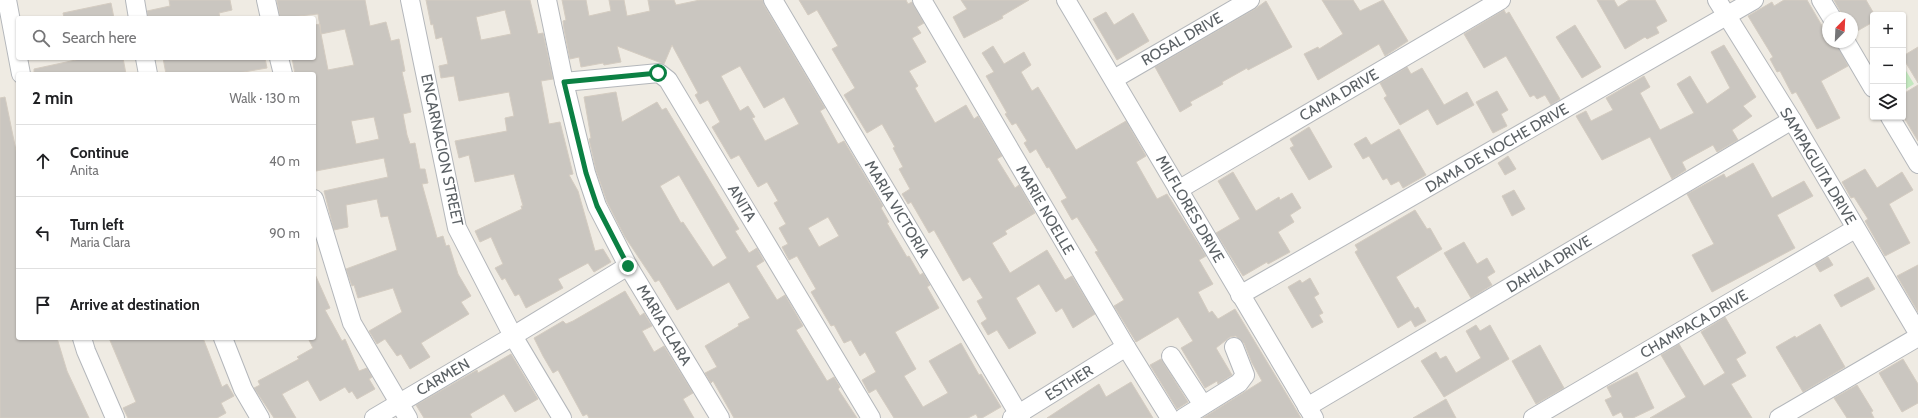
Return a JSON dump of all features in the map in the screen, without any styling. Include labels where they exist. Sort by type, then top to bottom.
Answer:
[{"type":"street","points":[[7,0],[16,39]]},
{"type":"street","points":[[135,0],[138,16]]},
{"type":"street","points":[[266,0],[270,16]]},
{"type":"street","name":"ENCARNACION STREET","points":[[410,0],[457,228],[514,336],[562,418]]},
{"type":"street","name":"MARIA CLARA","points":[[547,0],[564,82],[586,173],[595,200],[628,266],[720,418]]},
{"type":"street","name":"MARIA VICTORIA","points":[[773,0],[1017,417]]},
{"type":"street","name":"MARIE NOELLE","points":[[922,0],[1126,347],[1170,418]]},
{"type":"street","name":"MILFLORES DRIVE","points":[[1066,0],[1114,79],[1240,295],[1311,412]]},
{"type":"street","name":"ROSAL DRIVE","points":[[1114,79],[1250,0]]},
{"type":"street","name":"CAMIA DRIVE","points":[[1178,190],[1500,0]]},
{"type":"street","name":"SAMPAGUITA DRIVE","points":[[1717,0],[1792,120],[1855,229],[1918,333]]},
{"type":"street","name":"DAMA DE NOCHE DRIVE","points":[[1240,295],[1754,0]]},
{"type":"street","points":[[1821,0],[1828,12]]},
{"type":"street","points":[[1850,48],[1871,84]]},
{"type":"street","points":[[19,60],[21,72]]},
{"type":"street","points":[[145,60],[148,72]]},
{"type":"street","points":[[280,60],[282,72]]},
{"type":"street","name":"ANITA","points":[[564,82],[658,73],[668,80],[872,418]]},
{"type":"street","name":"DAHLIA DRIVE","points":[[1311,412],[1792,120]]},
{"type":"street","points":[[1892,120],[1918,164]]},
{"type":"street","points":[[316,206],[352,323],[404,410]]},
{"type":"street","name":"CHAMPACA DRIVE","points":[[1533,418],[1855,229]]},
{"type":"street","name":"CARMEN","points":[[374,418],[404,410],[514,336],[628,266]]},
{"type":"street","points":[[1779,418],[1918,337]]},
{"type":"street","points":[[83,340],[115,418]]},
{"type":"street","points":[[225,340],[243,390],[260,418]]},
{"type":"street","name":"ESTHER","points":[[1017,417],[1126,347]]},
{"type":"street","points":[[1183,418],[1239,383],[1245,375],[1234,347]]},
{"type":"street","points":[[1171,356],[1203,405]]},
{"type":"green space","points":[[1906,71],[1914,84],[1906,89]]},
{"type":"building","points":[[169,0],[230,0],[232,10],[219,13],[220,16],[148,16],[147,11],[170,6]]},
{"type":"building","points":[[277,0],[365,0],[370,26],[386,22],[391,41],[399,39],[405,71],[402,72],[411,112],[403,114],[407,135],[410,144],[415,143],[420,169],[425,169],[428,183],[422,184],[437,238],[443,236],[446,246],[449,245],[458,274],[471,296],[461,302],[469,314],[421,343],[430,357],[410,369],[401,354],[397,356],[385,339],[377,344],[369,331],[402,312],[393,288],[358,298],[354,285],[352,286],[346,269],[397,250],[388,216],[381,217],[377,199],[346,205],[348,227],[334,230],[324,191],[388,177],[384,158],[316,171],[316,72],[295,72],[292,60],[316,60],[316,25],[320,24],[318,14],[280,16]],"holes":[[[345,29],[354,65],[328,70],[321,34]],[[374,117],[379,139],[356,144],[351,121]]]},
{"type":"building","points":[[426,0],[530,0],[538,34],[543,33],[553,79],[541,81],[549,124],[560,122],[573,174],[569,175],[578,191],[595,251],[603,249],[611,262],[594,272],[588,263],[558,279],[563,288],[526,308],[519,294],[515,296],[505,278],[502,280],[495,268],[503,264],[491,237],[480,242],[475,231],[522,209],[521,206],[523,206],[514,174],[475,182],[469,155],[459,158],[455,141],[507,131],[505,118],[514,116],[509,92],[459,101],[454,76],[441,78],[439,66],[448,64],[442,37],[436,39],[433,24],[431,25]],"holes":[[[505,10],[511,34],[481,40],[476,17]]]},
{"type":"building","points":[[562,0],[586,0],[589,16],[611,11],[609,0],[624,0],[627,16],[650,11],[648,0],[674,0],[676,5],[700,0],[763,0],[764,5],[825,108],[820,111],[838,144],[844,141],[883,206],[881,208],[889,222],[887,223],[907,257],[909,256],[920,275],[923,273],[930,285],[927,287],[939,308],[895,332],[916,369],[904,376],[923,407],[948,393],[929,361],[961,343],[979,375],[981,374],[1001,407],[982,418],[978,418],[976,414],[968,418],[894,418],[876,389],[869,393],[862,380],[876,372],[865,352],[860,356],[851,340],[844,343],[834,325],[831,326],[811,292],[816,289],[797,256],[789,260],[782,247],[788,244],[779,228],[786,224],[774,203],[778,201],[767,182],[758,187],[739,155],[731,159],[712,127],[720,122],[708,100],[700,104],[695,95],[698,93],[672,45],[664,64],[617,46],[621,62],[604,65],[603,63],[581,67],[579,57],[570,59],[563,21],[566,20]],"holes":[[[740,66],[764,108],[784,97],[799,124],[765,141],[752,118],[755,117],[748,106],[740,111],[721,76]],[[828,217],[839,236],[819,247],[808,228]]]},
{"type":"building","points":[[799,0],[906,0],[908,4],[912,2],[924,23],[917,27],[921,33],[912,38],[926,62],[909,71],[918,86],[915,88],[935,123],[966,105],[974,119],[978,116],[1002,156],[997,159],[1015,188],[1019,185],[1035,213],[1005,231],[1007,234],[992,243],[1010,273],[1047,250],[1065,280],[1072,276],[1095,314],[1073,328],[1062,308],[1056,312],[1039,284],[1016,298],[1036,333],[1009,349],[997,330],[988,335],[981,323],[987,319],[977,301],[983,298],[970,277],[963,281],[934,230],[929,233],[911,202],[908,204],[902,194],[910,189],[899,169],[903,167],[893,148],[895,147],[882,124],[867,133],[844,95],[855,88],[832,49],[838,46],[817,10],[808,15]]},
{"type":"building","points":[[961,0],[1029,0],[1002,16],[1003,18],[964,38],[953,17],[967,9]]},
{"type":"building","points":[[1322,0],[1353,0],[1360,11],[1383,0],[1408,41],[1385,56],[1379,44],[1318,80],[1304,54],[1318,47],[1319,49],[1343,34]]},
{"type":"building","points":[[1597,0],[1614,0],[1618,7],[1629,0],[1655,0],[1667,21],[1656,27],[1659,33],[1647,39],[1645,37],[1625,49]]},
{"type":"building","points":[[1784,0],[1807,0],[1822,26],[1822,48],[1839,48],[1848,66],[1821,81],[1840,118],[1817,129],[1796,92],[1792,94],[1780,71],[1777,72],[1770,59],[1773,57],[1748,16],[1772,2],[1774,6]]},
{"type":"building","points":[[1834,0],[1866,0],[1873,12],[1870,12],[1870,24],[1858,31],[1858,12],[1841,12]]},
{"type":"building","points":[[1266,1],[1292,47],[1248,70],[1247,68],[1222,82],[1223,84],[1190,102],[1192,105],[1180,112],[1155,67],[1255,9]]},
{"type":"building","points":[[111,3],[114,16],[64,16],[63,13]]},
{"type":"building","points":[[1504,10],[1506,14],[1509,12],[1560,99],[1551,105],[1545,95],[1537,99],[1534,95],[1530,97],[1506,56],[1484,68],[1464,34]]},
{"type":"building","points":[[1106,12],[1114,25],[1133,13],[1149,41],[1117,60],[1093,19]]},
{"type":"building","points":[[1575,25],[1601,67],[1582,78],[1556,37]]},
{"type":"building","points":[[1724,45],[1756,97],[1743,106],[1752,116],[1732,130],[1738,140],[1717,152],[1713,145],[1682,162],[1686,170],[1672,179],[1650,137],[1602,160],[1576,116],[1586,111],[1591,121],[1613,110],[1606,98],[1644,76],[1650,87],[1640,93],[1660,130],[1694,113],[1677,84],[1690,76],[1707,104],[1730,88],[1711,52]]},
{"type":"building","points":[[993,46],[1004,64],[1024,52],[1031,65],[1021,72],[1032,91],[1038,87],[1076,150],[1126,121],[1146,156],[1136,162],[1157,199],[1167,194],[1206,256],[1199,260],[1213,284],[1198,292],[1209,313],[1212,311],[1218,319],[1235,309],[1301,418],[1203,418],[1262,381],[1252,363],[1244,343],[1236,336],[1230,337],[1216,348],[1232,375],[1218,384],[1217,381],[1205,388],[1181,348],[1193,341],[1178,317],[1136,342],[1114,306],[1124,300],[1095,252],[1098,251],[1077,217],[1072,220],[1061,201],[1067,198],[1049,167],[1047,168],[1036,149],[1030,153],[1024,143],[1027,141],[1016,123],[1012,125],[1005,114],[1007,113],[986,76],[994,72],[982,53]]},
{"type":"building","points":[[1918,47],[1918,83],[1906,63],[1906,54]]},
{"type":"building","points":[[76,60],[123,60],[126,72],[34,72],[34,69]]},
{"type":"building","points":[[163,60],[265,60],[267,68],[244,72],[166,72]]},
{"type":"building","points":[[1407,67],[1411,74],[1422,68],[1444,105],[1467,92],[1474,105],[1437,125],[1428,109],[1400,125],[1384,98],[1387,96],[1380,83]]},
{"type":"building","points":[[1918,85],[1918,141],[1905,120],[1906,92]]},
{"type":"building","points":[[1497,91],[1508,110],[1501,114],[1507,126],[1493,133],[1476,102]]},
{"type":"building","points":[[616,92],[622,122],[657,102],[662,110],[666,108],[739,229],[735,231],[749,253],[757,248],[764,261],[756,266],[777,300],[785,295],[803,326],[796,330],[827,381],[834,377],[840,387],[838,389],[857,418],[734,418],[713,381],[711,383],[705,373],[717,367],[705,346],[739,326],[738,324],[750,318],[729,282],[677,310],[659,280],[655,282],[625,237],[607,202],[596,170],[589,139],[591,138],[584,97]],"holes":[[[679,175],[727,258],[713,267],[683,222],[681,223],[660,186]]]},
{"type":"building","points":[[5,97],[16,150],[16,340],[58,340],[67,371],[89,418],[0,418],[0,98]]},
{"type":"building","points":[[1309,127],[1332,167],[1309,180],[1290,148],[1294,146],[1290,139]]},
{"type":"building","points":[[1399,129],[1426,175],[1403,188],[1399,181],[1391,185],[1387,178],[1383,180],[1369,156],[1363,159],[1354,144],[1366,137],[1371,145]]},
{"type":"building","points":[[1508,156],[1516,169],[1505,175],[1498,163]]},
{"type":"building","points":[[1753,163],[1772,198],[1804,181],[1813,196],[1777,215],[1795,248],[1712,292],[1692,255],[1714,244],[1687,194],[1724,174],[1726,178]]},
{"type":"building","points":[[1865,169],[1877,188],[1902,172],[1913,190],[1889,204],[1910,243],[1885,256],[1865,221],[1868,219],[1854,197],[1851,198],[1842,182]]},
{"type":"building","points":[[1233,172],[1256,211],[1279,197],[1280,200],[1292,193],[1301,208],[1290,215],[1294,222],[1278,232],[1290,252],[1268,264],[1267,262],[1243,276],[1216,233],[1240,219],[1218,181]]},
{"type":"building","points":[[1514,190],[1525,209],[1512,216],[1502,196]]},
{"type":"building","points":[[1415,210],[1427,229],[1430,228],[1442,249],[1396,277],[1415,309],[1418,307],[1426,321],[1415,327],[1411,320],[1398,328],[1355,252],[1358,250],[1355,245]]},
{"type":"building","points":[[1464,242],[1477,264],[1487,258],[1495,272],[1487,277],[1492,285],[1471,298],[1444,253]]},
{"type":"building","points":[[1828,257],[1833,265],[1820,272],[1815,264]]},
{"type":"building","points":[[1918,265],[1918,312],[1897,276]]},
{"type":"building","points":[[316,276],[330,308],[325,310],[342,341],[345,339],[359,371],[367,368],[372,377],[369,379],[375,389],[357,399],[352,391],[349,393],[345,387],[320,401],[308,380],[282,394],[296,418],[274,418],[254,388],[260,385],[258,381],[299,359],[297,357],[313,348],[309,340],[316,340]]},
{"type":"building","points":[[1868,277],[1875,289],[1841,307],[1834,295]]},
{"type":"building","points":[[1310,278],[1319,294],[1314,297],[1323,313],[1319,315],[1323,322],[1312,328],[1288,287],[1300,280],[1302,283]]},
{"type":"building","points":[[625,291],[640,316],[644,313],[652,326],[642,331],[654,352],[664,346],[693,393],[683,399],[694,418],[589,418],[587,414],[583,416],[558,370],[553,373],[543,356],[534,338],[563,321],[566,324],[573,321]]},
{"type":"building","points":[[1725,317],[1746,353],[1736,359],[1746,376],[1731,384],[1752,418],[1650,418],[1686,397],[1661,355],[1679,344],[1704,386],[1725,373],[1701,332]]},
{"type":"building","points":[[1820,324],[1845,367],[1803,392],[1776,347],[1795,336],[1796,338]]},
{"type":"building","points":[[1476,325],[1480,331],[1490,325],[1509,359],[1444,397],[1421,361],[1436,352],[1440,359],[1446,356],[1456,373],[1481,358],[1466,331]]},
{"type":"building","points":[[110,340],[204,340],[222,387],[227,384],[234,396],[221,403],[226,413],[217,418],[128,418],[123,408],[136,402]]},
{"type":"building","points":[[1540,345],[1564,388],[1536,404],[1512,361]]},
{"type":"building","points":[[511,354],[538,399],[515,412],[504,394],[470,414],[472,418],[424,418],[416,405],[477,370],[478,373]]},
{"type":"building","points":[[1161,359],[1188,402],[1177,409],[1150,365]]},
{"type":"building","points":[[1903,359],[1918,384],[1918,403],[1902,412],[1879,373]]},
{"type":"building","points":[[1637,372],[1654,408],[1633,418],[1624,418],[1621,412],[1613,416],[1605,400],[1612,397],[1607,387]]},
{"type":"building","points":[[1131,382],[1153,418],[1047,418],[1099,384],[1106,397]]},
{"type":"building","points":[[1857,385],[1873,411],[1871,412],[1874,418],[1847,418],[1834,398]]},
{"type":"building","points":[[1446,399],[1456,418],[1413,418]]},
{"type":"route","points":[[628,266],[597,206],[586,173],[564,82],[658,73]]}]
